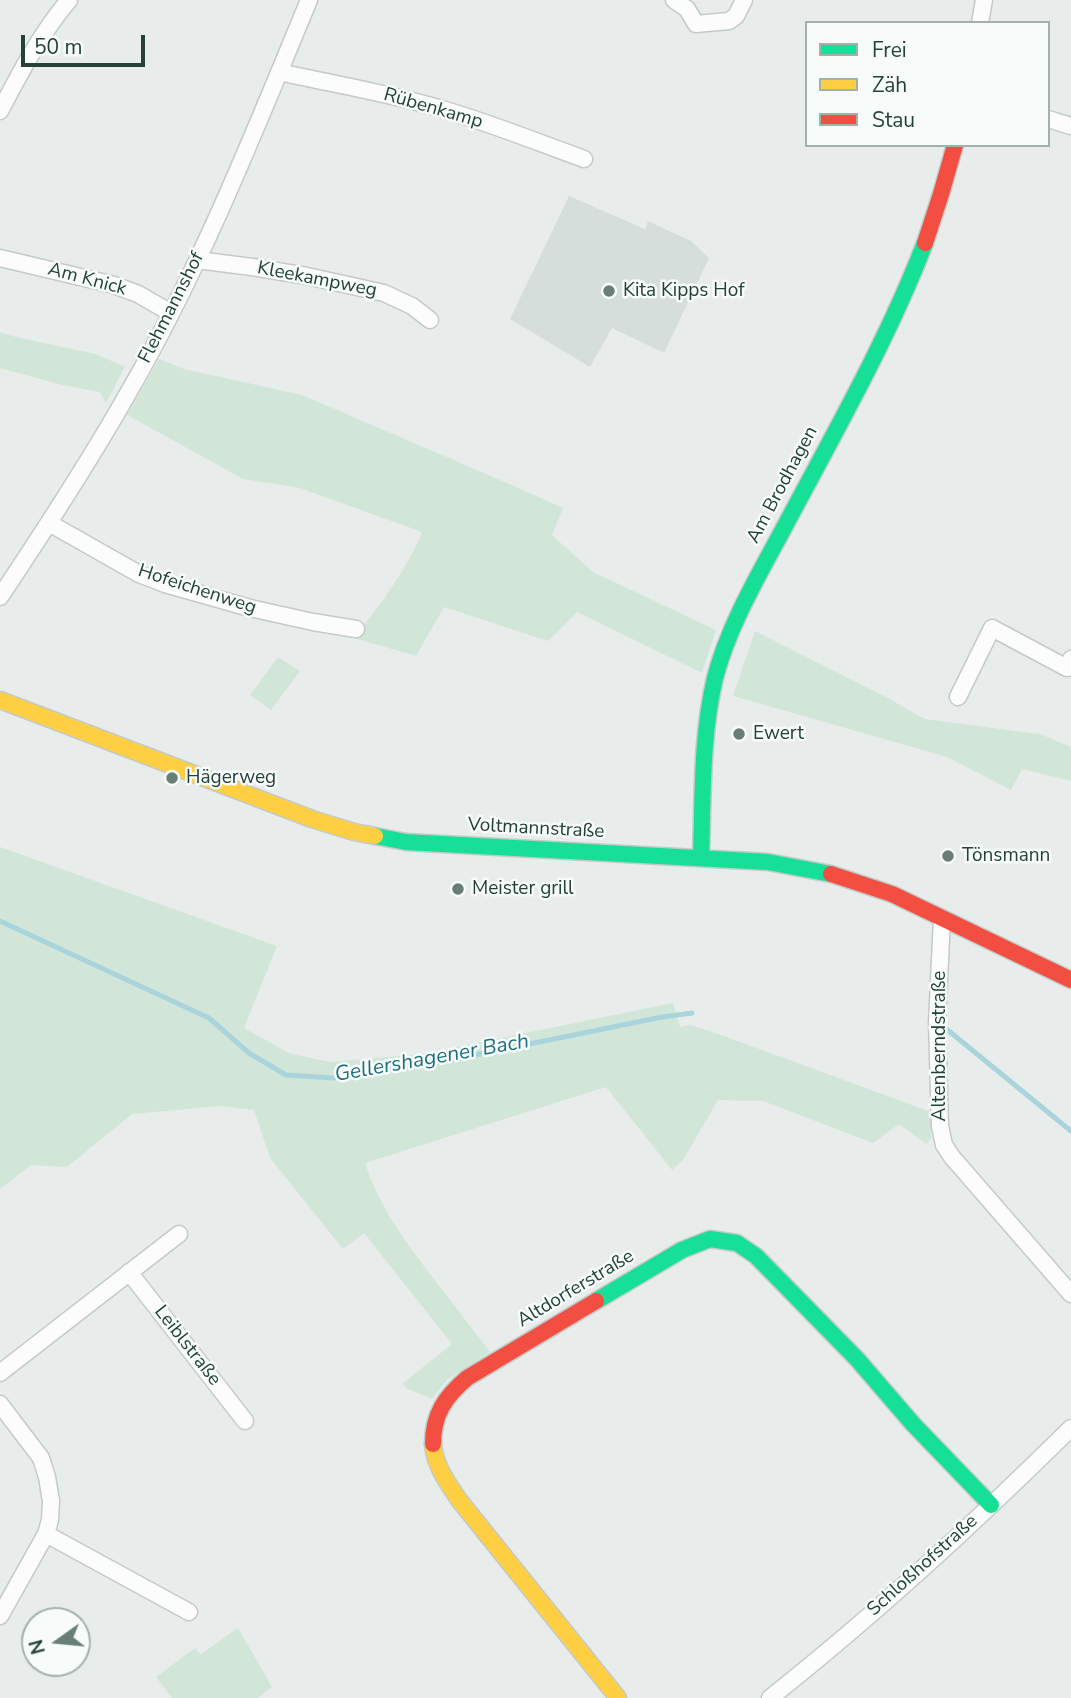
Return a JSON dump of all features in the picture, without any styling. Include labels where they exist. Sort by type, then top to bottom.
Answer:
[{"type":"street","points":[[0,111],[56,16],[69,0]]},
{"type":"street","name":"Flehmannshof","points":[[0,597],[6,576],[49,523],[128,394],[171,313],[197,260],[309,0]]},
{"type":"street","points":[[674,0],[687,9],[695,24],[729,21],[736,16],[744,0]]},
{"type":"street","points":[[980,21],[985,0]]},
{"type":"street","name":"Rübenkamp","points":[[279,72],[440,109],[584,159]]},
{"type":"street","points":[[1050,120],[1071,126]]},
{"type":"street","name":"Am Brodhagen","points":[[701,858],[705,743],[716,678],[728,641],[747,598],[904,297],[935,212],[954,147]]},
{"type":"street","name":"Am Knick","points":[[0,258],[114,285],[138,294],[171,313]]},
{"type":"street","name":"Kleekampweg","points":[[197,260],[307,276],[384,293],[412,306],[430,320]]},
{"type":"street","name":"Hofeichenweg","points":[[49,523],[139,574],[164,584],[260,611],[356,629]]},
{"type":"street","points":[[958,697],[992,628],[1067,667],[1071,659]]},
{"type":"street","name":"Voltmannstraße","points":[[0,700],[313,819],[354,832],[406,842],[768,862],[826,872],[882,891],[1069,977]]},
{"type":"street","name":"Altenberndstraße","points":[[942,918],[937,1023],[940,1126],[944,1144],[952,1157],[1071,1294]]},
{"type":"street","points":[[0,1373],[179,1234]]},
{"type":"street","name":"Altdorferstraße","points":[[618,1698],[459,1500],[437,1465],[433,1438],[442,1407],[452,1390],[467,1378],[682,1250],[710,1239],[737,1243],[756,1256],[857,1359],[913,1424],[991,1505]]},
{"type":"street","name":"Leiblstraße","points":[[129,1272],[245,1421]]},
{"type":"street","points":[[0,1405],[41,1458],[51,1501],[46,1534],[0,1616]]},
{"type":"street","name":"Schloßhofstraße","points":[[770,1698],[874,1611],[1071,1428]]},
{"type":"street","points":[[46,1534],[189,1612]]},
{"type":"shaded area","name":"Kita Kipps Hof","points":[[569,196],[645,229],[648,221],[691,241],[709,258],[664,353],[612,328],[590,367],[510,319]]},
{"type":"green space","points":[[0,332],[96,354],[125,367],[106,403],[100,392],[0,368]]},
{"type":"green space","points":[[159,359],[184,369],[302,395],[563,508],[552,535],[593,572],[716,630],[702,673],[577,612],[548,641],[444,607],[416,656],[354,638],[400,574],[422,532],[300,488],[243,479],[127,415]]},
{"type":"green space","points":[[755,631],[925,719],[1040,734],[1071,747],[1071,781],[1022,769],[1011,790],[947,757],[733,696]]},
{"type":"green space","points":[[278,657],[300,671],[271,710],[250,695]]},
{"type":"green space","points":[[0,847],[277,946],[244,1028],[289,1053],[329,1062],[422,1054],[673,1003],[680,1027],[691,1025],[931,1112],[931,1139],[926,1144],[899,1124],[873,1143],[763,1101],[718,1100],[683,1160],[672,1170],[606,1087],[365,1163],[378,1194],[404,1238],[490,1352],[447,1380],[432,1399],[406,1388],[403,1383],[452,1344],[364,1233],[343,1249],[270,1158],[254,1110],[221,1106],[132,1114],[67,1167],[31,1165],[0,1189]]},
{"type":"green space","points":[[238,1628],[272,1687],[258,1698],[172,1698],[156,1677],[195,1648],[201,1654]]},
{"type":"waterway","name":"Gellershagener Bach","points":[[0,921],[209,1018],[249,1053],[286,1075],[334,1078],[446,1061],[692,1013]]},
{"type":"waterway","name":"Gellershagener Bach","points":[[944,1027],[1071,1131]]},
{"type":"traffic: fast","points":[[701,858],[707,723],[715,678],[728,638],[877,351],[925,243]]},
{"type":"traffic: fast","points":[[375,836],[406,842],[768,862],[831,874]]},
{"type":"traffic: fast","points":[[596,1301],[682,1250],[710,1239],[737,1243],[756,1256],[857,1359],[913,1424],[991,1505]]},
{"type":"traffic: slow","points":[[0,700],[312,819],[375,836]]},
{"type":"traffic: slow","points":[[433,1444],[439,1467],[459,1500],[618,1698]]},
{"type":"traffic: jam","points":[[925,243],[954,147]]},
{"type":"traffic: jam","points":[[831,874],[892,894],[1071,980]]},
{"type":"traffic: jam","points":[[433,1444],[435,1424],[442,1407],[452,1392],[467,1378],[596,1301]]},
{"type":"place","name":"Kita Kipps Hof","points":[[609,291]]},
{"type":"place","name":"Ewert","points":[[739,734]]},
{"type":"place","name":"Hägerweg","points":[[172,778]]},
{"type":"place","name":"Tönsmann","points":[[948,856]]},
{"type":"place","name":"Meister grill","points":[[458,889]]}]
